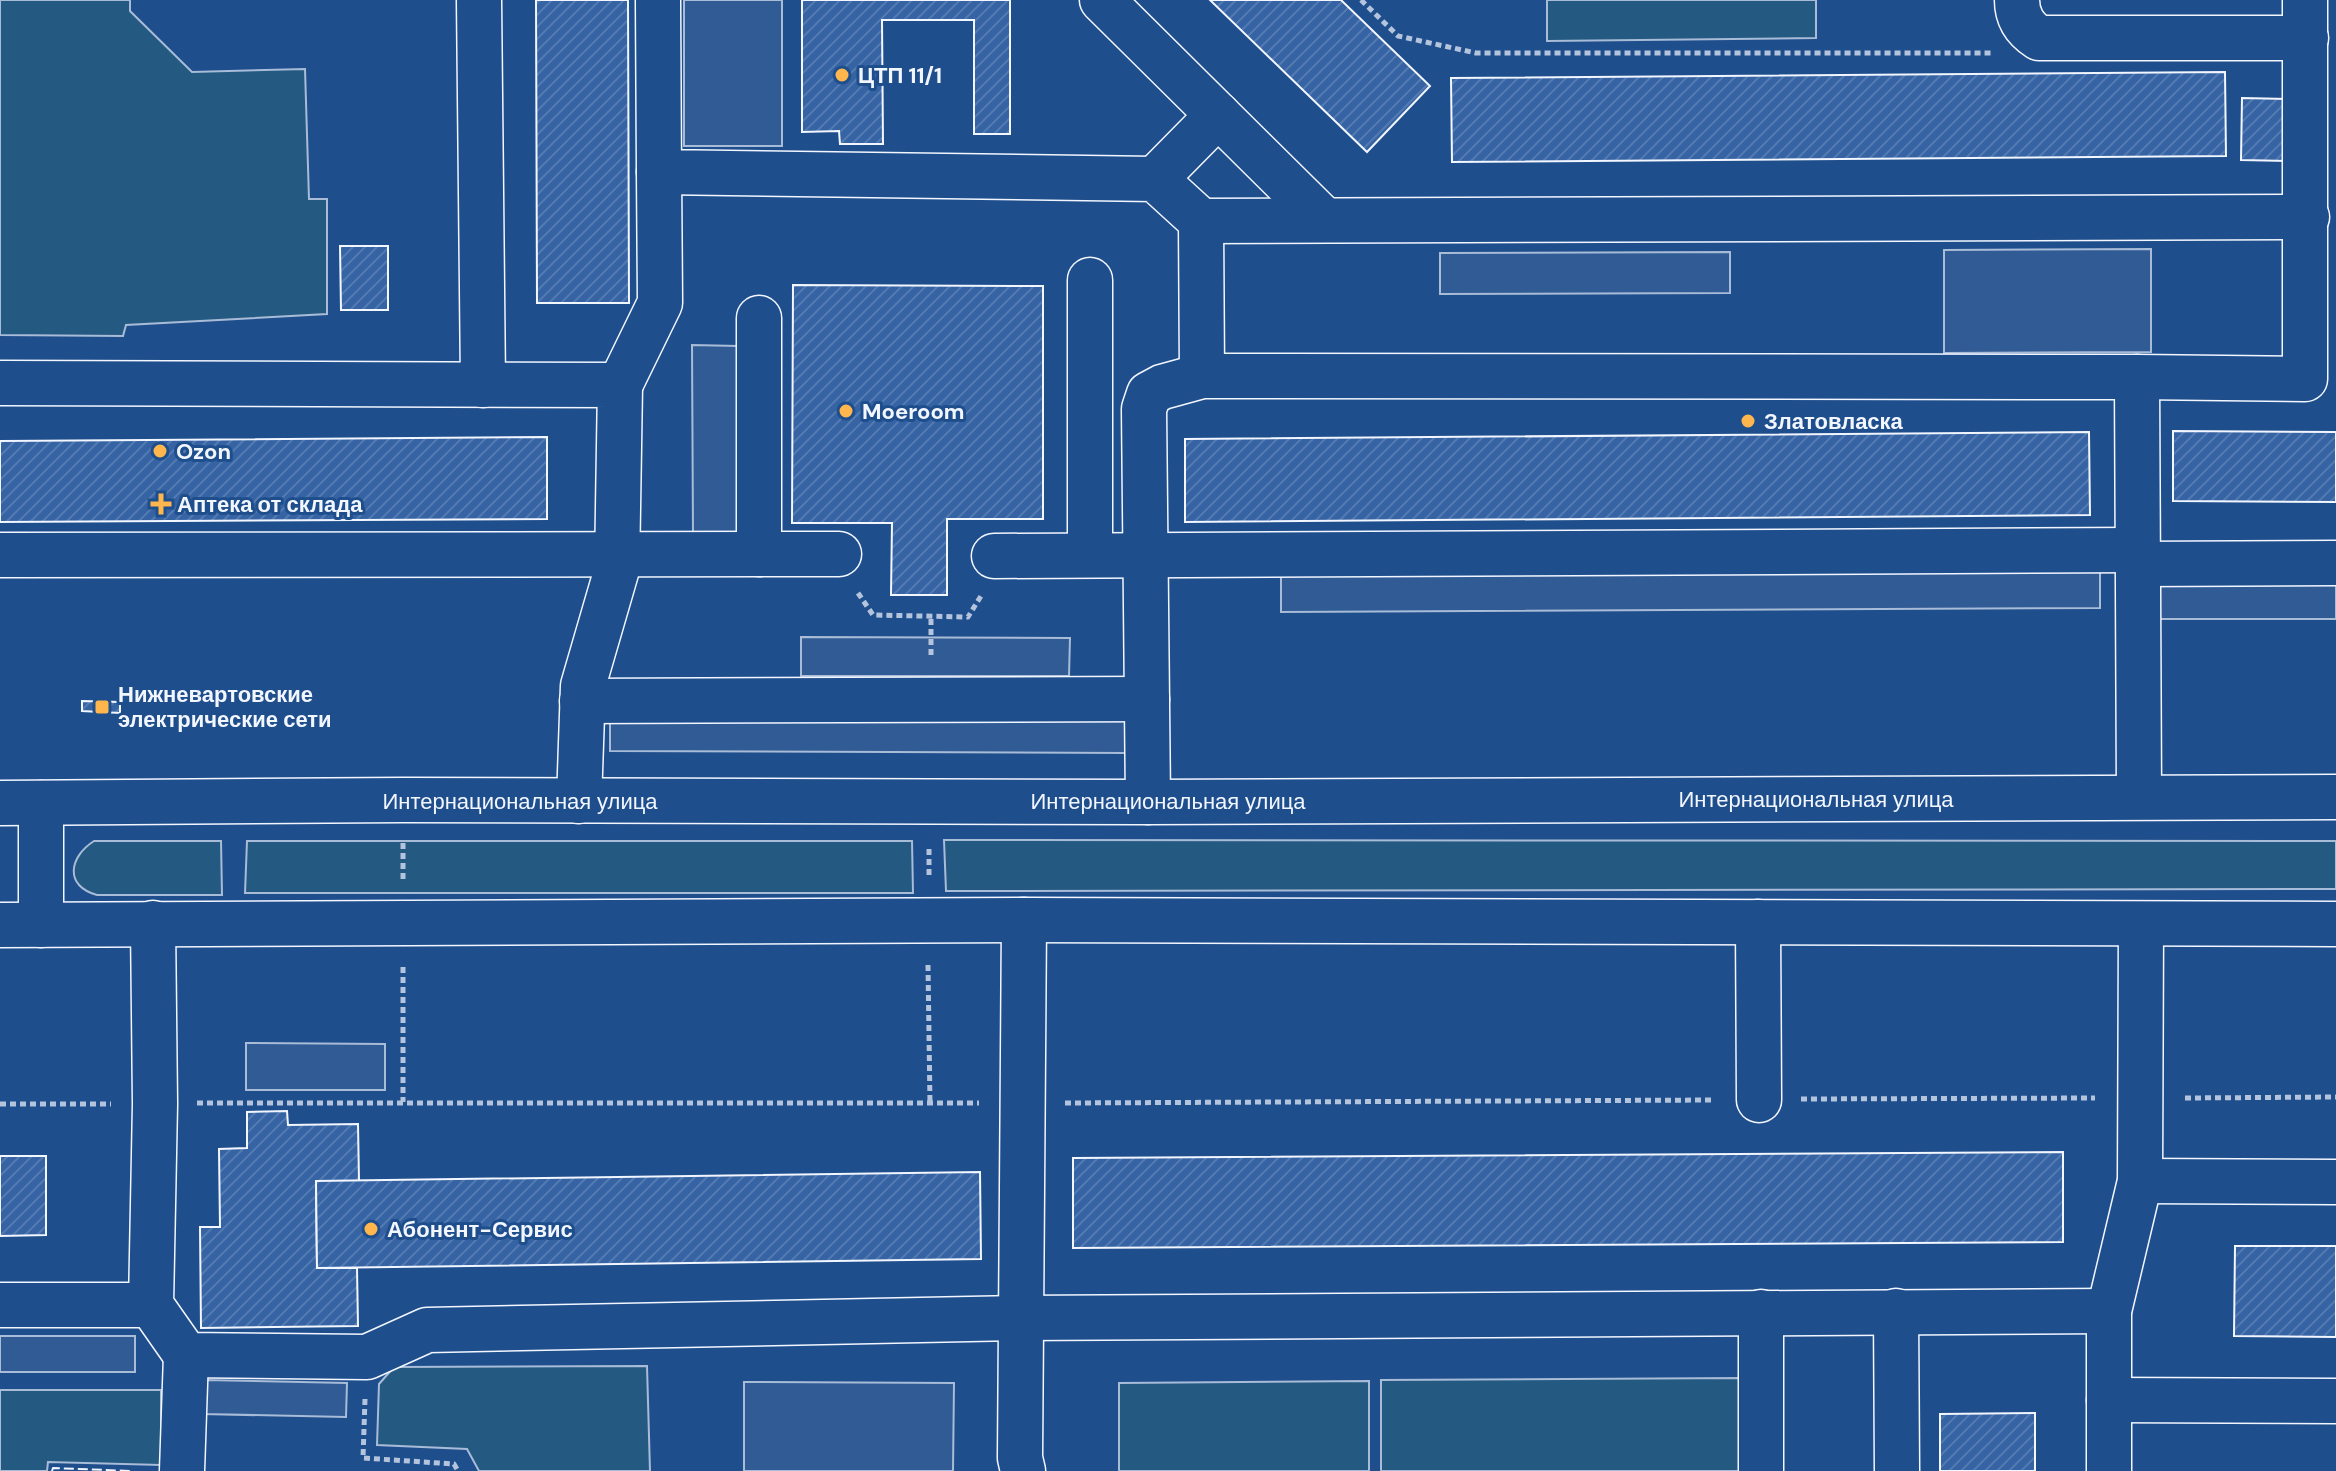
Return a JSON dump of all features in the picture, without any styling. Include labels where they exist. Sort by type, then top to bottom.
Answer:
[{"type":"main road","points":[[479,0],[483,385]]},
{"type":"main road","points":[[579,801],[582,701],[588,668],[617,569],[620,385],[660,303],[658,0]]},
{"type":"main road","points":[[1102,0],[1324,220]]},
{"type":"main road","points":[[1148,802],[1144,409],[1149,394],[1162,387],[1202,376],[2321,379],[2307,217],[2305,19],[2039,38],[2026,30],[2017,0]]},
{"type":"main road","points":[[1155,179],[1218,115]]},
{"type":"main road","points":[[659,172],[1155,179],[1201,221],[2307,217]]},
{"type":"main road","points":[[1201,221],[1202,376]]},
{"type":"main road","points":[[1090,280],[1090,555]]},
{"type":"main road","points":[[759,318],[759,554]]},
{"type":"main road","points":[[2137,377],[2139,797]]},
{"type":"main road","points":[[0,383],[620,385]]},
{"type":"main road","points":[[0,555],[839,554]]},
{"type":"main road","points":[[994,556],[2138,557],[2336,563]]},
{"type":"main road","points":[[582,701],[1147,699]]},
{"type":"main road","name":"Интернациональная улица","points":[[20,803],[2336,797]]},
{"type":"main road","points":[[20,803],[21,925],[928,920],[2336,924]]},
{"type":"main road","points":[[1023,1471],[1020,1458],[1020,1318],[1024,920]]},
{"type":"main road","points":[[1758,922],[1759,1100]]},
{"type":"main road","points":[[153,923],[155,1104],[151,1305],[186,1355],[182,1471]]},
{"type":"main road","points":[[2109,1471],[2109,1311],[2140,1181],[2141,924]]},
{"type":"main road","points":[[2140,1181],[2336,1182]]},
{"type":"main road","points":[[0,1305],[151,1305]]},
{"type":"main road","points":[[1896,1311],[1897,1471]]},
{"type":"main road","points":[[186,1355],[367,1357],[427,1330],[1020,1318],[2109,1311]]},
{"type":"main road","points":[[1761,1312],[1761,1471]]},
{"type":"main road","points":[[2109,1400],[2336,1401]]},
{"type":"path","points":[[1361,0],[1398,36],[1476,53],[1994,53]]},
{"type":"path","points":[[931,616],[931,700]]},
{"type":"path","points":[[930,801],[930,1104]]},
{"type":"path","points":[[0,1104],[930,1104],[2336,1097]]},
{"type":"path","points":[[367,1357],[363,1458],[454,1464],[458,1471]]},
{"type":"shaded area","points":[[0,0],[130,0],[130,11],[192,72],[305,69],[309,199],[327,199],[327,314],[126,325],[123,336],[0,335]]},
{"type":"shaded area","points":[[684,0],[782,0],[782,146],[684,146]]},
{"type":"shaded area","points":[[1547,0],[1816,0],[1816,38],[1547,41]]},
{"type":"shaded area","points":[[2151,249],[2151,352],[1944,353],[1944,250]]},
{"type":"shaded area","points":[[1730,252],[1730,293],[1440,294],[1440,253]]},
{"type":"shaded area","points":[[692,345],[738,346],[739,536],[693,536]]},
{"type":"shaded area","points":[[2100,565],[2100,608],[1281,612],[1281,569]]},
{"type":"shaded area","points":[[2160,580],[2336,580],[2336,619],[2160,619]]},
{"type":"shaded area","points":[[801,637],[1070,638],[1069,676],[801,676]]},
{"type":"shaded area","points":[[610,716],[1125,718],[1125,753],[610,751]]},
{"type":"shaded area","points":[[944,840],[2336,841],[2336,889],[946,891]]},
{"type":"shaded area","points":[[94,841],[221,841],[222,895],[97,895],[86,891],[75,878],[75,863]]},
{"type":"shaded area","points":[[247,841],[912,841],[913,893],[245,893]]},
{"type":"shaded area","points":[[246,1043],[385,1044],[385,1090],[246,1090]]},
{"type":"shaded area","points":[[0,1336],[135,1336],[135,1372],[0,1372]]},
{"type":"shaded area","points":[[647,1366],[650,1471],[479,1471],[467,1449],[377,1445],[379,1384],[394,1367]]},
{"type":"shaded area","points":[[1740,1378],[1741,1471],[1381,1471],[1381,1380]]},
{"type":"shaded area","points":[[204,1380],[347,1383],[346,1417],[202,1414]]},
{"type":"shaded area","points":[[1369,1381],[1369,1471],[1119,1471],[1119,1383]]},
{"type":"shaded area","points":[[744,1382],[954,1383],[953,1471],[744,1471]]},
{"type":"shaded area","points":[[0,1390],[161,1390],[161,1465],[48,1462],[47,1471],[0,1471]]},
{"type":"building","points":[[536,0],[628,0],[629,303],[537,303]]},
{"type":"building","name":"ЦТП 11/1","points":[[802,0],[1010,0],[1010,134],[974,134],[974,20],[882,20],[883,144],[840,144],[839,131],[802,132]]},
{"type":"building","points":[[1210,0],[1341,0],[1430,86],[1367,152]]},
{"type":"building","points":[[2225,72],[2226,156],[1452,162],[1451,78]]},
{"type":"building","points":[[2242,98],[2289,99],[2288,161],[2241,160]]},
{"type":"building","points":[[340,246],[388,246],[388,310],[341,310]]},
{"type":"building","points":[[793,285],[1043,286],[1043,519],[947,519],[947,595],[891,595],[892,523],[792,523]]},
{"type":"building","points":[[2173,431],[2336,432],[2336,502],[2173,501]]},
{"type":"building","points":[[2089,432],[2090,515],[1185,522],[1185,439]]},
{"type":"building","points":[[547,437],[547,519],[0,522],[0,441]]},
{"type":"building","points":[[82,701],[120,702],[120,713],[82,711]]},
{"type":"building","points":[[287,1111],[288,1125],[358,1124],[359,1181],[316,1181],[317,1268],[357,1268],[358,1326],[201,1328],[200,1227],[220,1227],[219,1149],[247,1148],[247,1112]]},
{"type":"building","points":[[2063,1152],[2063,1242],[1073,1248],[1073,1158]]},
{"type":"building","points":[[0,1156],[46,1156],[46,1235],[0,1236]]},
{"type":"building","points":[[980,1172],[981,1259],[317,1268],[316,1181]]},
{"type":"building","points":[[2235,1246],[2336,1246],[2336,1337],[2234,1336]]},
{"type":"building","points":[[2035,1413],[2035,1471],[1940,1471],[1940,1414]]},
{"type":"fence","points":[[52,1471],[53,1468],[132,1471]]},
{"type":"place","name":"ЦТП 11/1","points":[[842,75]]},
{"type":"place","name":"Moeroom","points":[[846,411]]},
{"type":"place","name":"Златовласка","points":[[1748,421]]},
{"type":"place","name":"Ozon","points":[[160,451]]},
{"type":"place","name":"Аптека от склада","points":[[161,504]]},
{"type":"place","name":"Нижневартовские электрические сети","points":[[102,707]]},
{"type":"place","name":"Абонент-Сервис","points":[[371,1229]]}]
